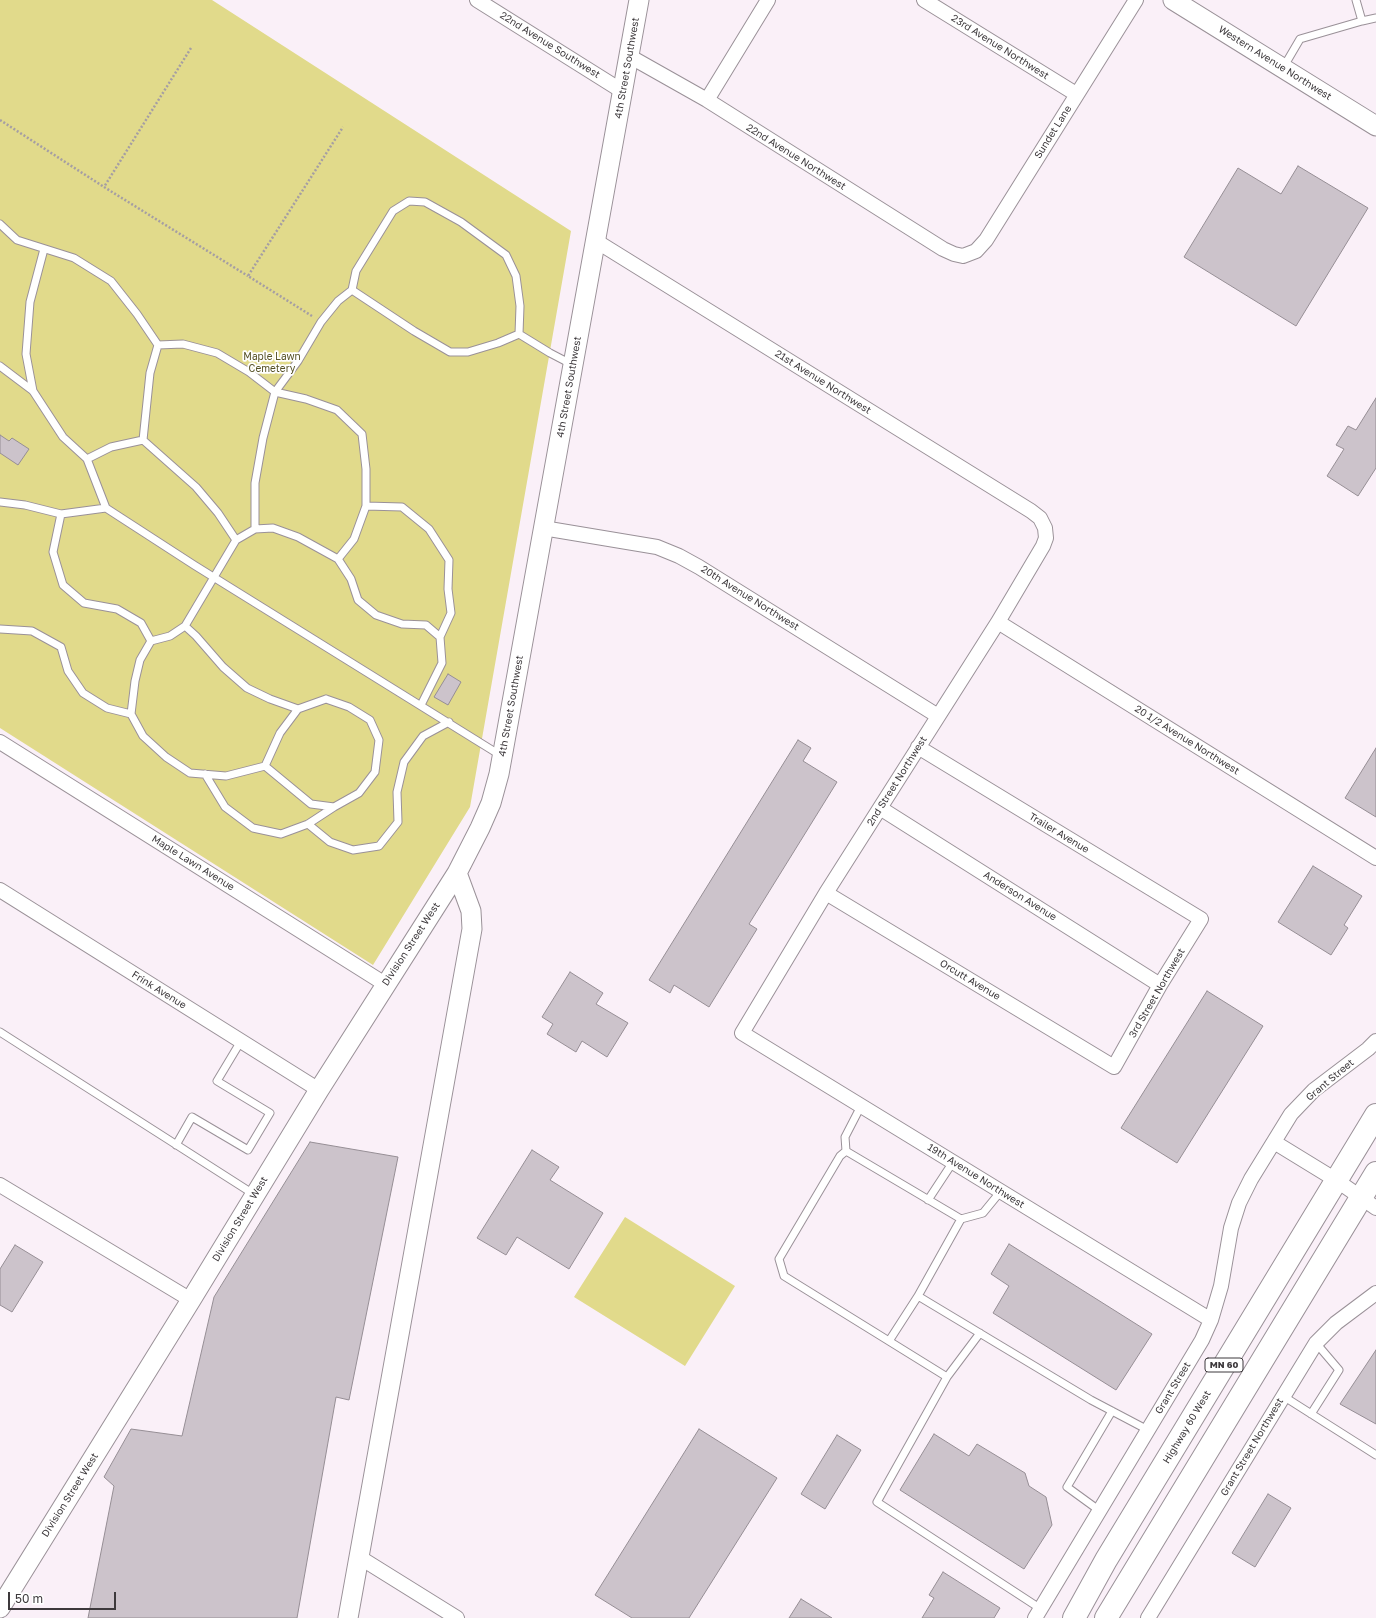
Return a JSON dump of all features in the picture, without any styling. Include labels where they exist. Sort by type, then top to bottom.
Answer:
[{"type":"main road","name":"Highway 60 West","points":[[1074,1618],[1106,1560],[1376,1114]]},
{"type":"main road","name":"MN 60","points":[[1106,1618],[1369,1203],[1376,1174]]},
{"type":"street","name":"22nd Avenue Southwest","points":[[477,0],[622,91]]},
{"type":"street","name":"4th Street Southwest","points":[[457,873],[480,828],[491,802],[500,765],[639,0]]},
{"type":"street","points":[[707,100],[768,0]]},
{"type":"street","name":"23rd Avenue Northwest","points":[[924,0],[1076,94]]},
{"type":"street","name":"Sundet Lane","points":[[964,256],[976,251],[986,240],[1136,0]]},
{"type":"street","name":"Western Avenue Northwest","points":[[1173,0],[1376,126]]},
{"type":"street","name":"22nd Avenue Northwest","points":[[629,56],[707,100],[944,250],[964,256]]},
{"type":"street","name":"21st Avenue Northwest","points":[[596,241],[1031,511],[1040,518],[1045,528]]},
{"type":"street","name":"20th Avenue Northwest","points":[[543,528],[657,547],[679,556],[699,566],[938,716]]},
{"type":"street","name":"2nd Street Northwest","points":[[742,1033],[826,893],[998,622],[1043,546],[1046,538],[1045,528]]},
{"type":"street","name":"20 1/2 Avenue Northwest","points":[[998,622],[1376,858]]},
{"type":"street","name":"Maple Lawn Avenue","points":[[0,742],[385,984]]},
{"type":"street","name":"Trailer Avenue","points":[[918,747],[1201,919]]},
{"type":"street","name":"Anderson Avenue","points":[[880,808],[1160,985]]},
{"type":"street","points":[[348,1618],[472,929],[469,905],[457,873]]},
{"type":"street","name":"Division Street West","points":[[0,1608],[319,1090],[457,873]]},
{"type":"street","name":"Frink Avenue","points":[[0,890],[319,1090]]},
{"type":"street","name":"Orcutt Avenue","points":[[826,893],[1114,1067]]},
{"type":"street","name":"3rd Street Northwest","points":[[1114,1067],[1160,985],[1201,919]]},
{"type":"street","name":"19th Avenue Northwest","points":[[742,1033],[1211,1320]]},
{"type":"street","name":"Grant Street","points":[[1038,1613],[1202,1340],[1211,1320],[1221,1286],[1231,1228],[1239,1203],[1251,1179],[1291,1114],[1314,1090],[1368,1049],[1376,1041]]},
{"type":"street","points":[[1274,1142],[1336,1180],[1369,1203]]},
{"type":"street","points":[[0,1185],[191,1300]]},
{"type":"street","name":"Grant Street Northwest","points":[[1148,1618],[1316,1343],[1336,1323],[1376,1293]]},
{"type":"street","points":[[359,1557],[457,1618]]},
{"type":"lane","points":[[1356,0],[1362,21]]},
{"type":"lane","points":[[1283,68],[1300,39],[1376,18]]},
{"type":"lane","points":[[255,529],[255,483],[263,438],[275,392],[298,361],[321,322],[338,301],[352,290],[356,271],[392,211],[409,201],[425,202],[460,222],[506,255],[516,276],[520,306],[519,334]]},
{"type":"lane","points":[[0,224],[17,240],[74,258],[111,281],[137,314],[158,345]]},
{"type":"lane","points":[[33,391],[26,354],[30,309],[44,249]]},
{"type":"lane","points":[[352,290],[414,332],[450,352],[468,352],[519,334]]},
{"type":"lane","points":[[519,334],[573,365]]},
{"type":"lane","points":[[158,345],[183,344],[217,352],[249,372],[275,392],[306,399],[337,410],[362,434],[366,470],[366,506],[354,539],[338,559]]},
{"type":"lane","points":[[143,440],[150,373],[158,345]]},
{"type":"lane","points":[[0,366],[33,391],[63,437],[88,459],[106,508],[214,577],[449,722],[500,765]]},
{"type":"lane","points":[[88,459],[111,447],[143,440]]},
{"type":"lane","points":[[143,440],[196,487],[218,513],[236,540]]},
{"type":"lane","points":[[0,502],[25,505],[61,514],[106,508]]},
{"type":"lane","points":[[366,506],[402,507],[430,529],[449,560],[448,589],[451,613],[440,637],[442,663],[421,705]]},
{"type":"lane","points":[[61,514],[53,552],[63,585],[84,602],[116,609],[141,623],[151,641]]},
{"type":"lane","points":[[265,766],[226,776],[190,772],[166,757],[143,736],[131,714],[135,681],[140,660],[151,641],[170,636],[185,626],[236,540],[255,529],[273,528],[298,537],[338,559],[351,579],[358,600],[376,615],[402,624],[426,625],[440,637]]},
{"type":"lane","points":[[185,626],[196,636],[223,667],[247,688],[270,699],[298,708],[326,699],[349,707],[370,720],[379,740],[375,772],[360,793],[334,807],[308,824],[281,834],[253,828],[225,807],[205,774]]},
{"type":"lane","points":[[0,629],[32,631],[62,647],[68,671],[83,693],[107,708],[131,714]]},
{"type":"lane","points":[[265,766],[280,733],[298,708]]},
{"type":"lane","points":[[308,824],[330,842],[352,850],[379,846],[398,822],[397,792],[404,762],[423,736],[449,722]]},
{"type":"lane","points":[[265,766],[311,804],[334,807]]},
{"type":"lane","points":[[0,1032],[255,1196]]},
{"type":"lane","points":[[176,1145],[192,1117],[248,1150],[270,1113],[217,1081],[241,1041]]},
{"type":"lane","points":[[846,1151],[845,1137],[861,1106]]},
{"type":"lane","points":[[846,1151],[961,1219],[983,1213],[1001,1191]]},
{"type":"lane","points":[[846,1151],[840,1156],[779,1259],[784,1276],[947,1377]]},
{"type":"lane","points":[[928,1200],[953,1162]]},
{"type":"lane","points":[[889,1341],[918,1296],[961,1219]]},
{"type":"lane","points":[[918,1296],[1092,1400],[1148,1430]]},
{"type":"lane","points":[[980,1333],[947,1377],[877,1502],[1038,1613]]},
{"type":"lane","points":[[1311,1414],[1339,1370],[1316,1343]]},
{"type":"lane","points":[[1283,1396],[1376,1455]]},
{"type":"lane","points":[[1100,1511],[1067,1487],[1112,1411]]},
{"type":"path","points":[[104,187],[191,48]]},
{"type":"path","points":[[0,120],[104,187],[321,322]]},
{"type":"path","points":[[248,276],[343,127]]},
{"type":"green space","name":"Maple Lawn Cemetery","points":[[0,0],[212,0],[571,231],[470,807],[373,965],[0,728]]},
{"type":"green space","points":[[625,1217],[735,1286],[685,1366],[574,1297]]},
{"type":"building","points":[[1298,166],[1368,208],[1296,326],[1184,257],[1238,168],[1281,194]]},
{"type":"building","points":[[1376,398],[1376,468],[1358,496],[1327,476],[1344,449],[1336,445],[1348,426],[1356,430]]},
{"type":"building","points":[[0,435],[9,441],[12,438],[29,449],[18,465],[0,453]]},
{"type":"building","points":[[448,674],[461,682],[448,705],[434,697]]},
{"type":"building","points":[[798,740],[811,748],[803,761],[837,782],[749,924],[757,929],[709,1007],[674,985],[670,993],[649,980]]},
{"type":"building","points":[[1376,748],[1376,817],[1345,798]]},
{"type":"building","points":[[1313,866],[1362,896],[1344,925],[1348,928],[1331,955],[1278,922]]},
{"type":"building","points":[[570,972],[603,993],[596,1004],[628,1023],[607,1057],[582,1041],[576,1052],[547,1034],[553,1024],[542,1017]]},
{"type":"building","points":[[1207,991],[1263,1026],[1177,1163],[1121,1128]]},
{"type":"building","points":[[310,1142],[398,1157],[349,1400],[336,1397],[297,1618],[88,1618],[114,1486],[104,1477],[131,1429],[182,1436],[214,1297]]},
{"type":"building","points":[[532,1150],[559,1167],[550,1180],[603,1213],[569,1269],[517,1237],[506,1255],[477,1238]]},
{"type":"building","points":[[1009,1244],[1152,1334],[1116,1390],[993,1313],[1009,1286],[991,1274]]},
{"type":"building","points":[[15,1245],[43,1262],[12,1312],[0,1305],[0,1269]]},
{"type":"building","points":[[1376,1350],[1376,1424],[1340,1404]]},
{"type":"building","points":[[699,1429],[777,1478],[689,1618],[632,1618],[595,1595]]},
{"type":"building","points":[[934,1434],[969,1456],[977,1444],[1025,1473],[1029,1486],[1046,1497],[1052,1525],[1024,1569],[900,1490]]},
{"type":"building","points":[[837,1435],[861,1450],[825,1509],[801,1494]]},
{"type":"building","points":[[1268,1494],[1291,1508],[1255,1567],[1232,1553]]},
{"type":"building","points":[[943,1572],[1000,1608],[994,1618],[922,1618],[934,1598],[929,1595]]},
{"type":"building","points":[[801,1599],[832,1618],[789,1618]]}]
